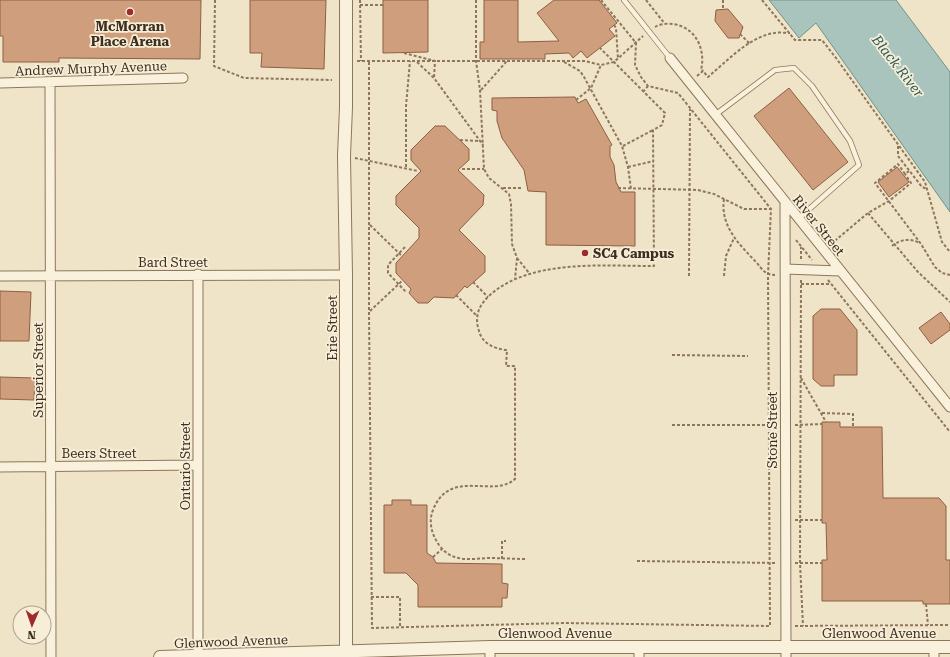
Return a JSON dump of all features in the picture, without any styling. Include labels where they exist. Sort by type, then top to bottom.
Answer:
[{"type":"street","name":"Erie Street","points":[[346,3],[346,107],[344,156],[346,275],[346,654]]},
{"type":"street","name":"River Street","points":[[670,58],[785,207],[798,219],[824,250],[950,407]]},
{"type":"street","name":"Andrew Murphy Avenue","points":[[0,83],[50,83],[182,78]]},
{"type":"street","name":"Superior Street","points":[[50,83],[52,276],[51,657]]},
{"type":"street","name":"Stone Street","points":[[785,207],[786,652]]},
{"type":"street","points":[[785,272],[801,269],[840,271]]},
{"type":"street","name":"Bard Street","points":[[0,276],[198,274],[346,275]]},
{"type":"street","name":"Ontario Street","points":[[198,274],[198,657]]},
{"type":"street","name":"Beers Street","points":[[0,467],[198,465]]},
{"type":"street","name":"Glenwood Avenue","points":[[160,657],[490,652],[934,652],[950,647]]},
{"type":"lane","points":[[624,0],[670,58]]},
{"type":"lane","points":[[715,115],[775,70],[794,68],[812,86],[850,141],[859,165],[798,219]]},
{"type":"path","points":[[215,0],[214,66],[244,78],[332,80]]},
{"type":"path","points":[[360,0],[361,61]]},
{"type":"path","points":[[476,0],[476,61],[480,90],[481,140]]},
{"type":"path","points":[[601,0],[636,43],[635,65],[641,77],[648,86],[662,91],[678,93],[703,71]]},
{"type":"path","points":[[646,0],[664,24]]},
{"type":"path","points":[[723,0],[723,9]]},
{"type":"path","points":[[762,0],[795,40],[822,40],[925,182],[942,242],[950,252]]},
{"type":"path","points":[[346,3],[383,6]]},
{"type":"path","points":[[346,61],[585,61],[601,65],[614,62],[649,32],[657,26],[664,24],[680,26],[694,35],[700,43],[702,54],[701,70],[708,77],[750,44],[774,33],[790,33]]},
{"type":"path","points":[[614,25],[616,28],[618,59]]},
{"type":"path","points":[[616,28],[621,25]]},
{"type":"path","points":[[740,34],[750,44]]},
{"type":"path","points":[[600,48],[665,113],[662,125],[622,146]]},
{"type":"path","points":[[404,52],[435,61]]},
{"type":"path","points":[[406,167],[406,106],[410,61]]},
{"type":"path","points":[[416,61],[434,78],[481,140],[483,145],[484,169],[489,178],[509,194],[511,204],[512,244],[517,258],[529,273]]},
{"type":"path","points":[[434,78],[435,61]]},
{"type":"path","points":[[480,90],[507,61]]},
{"type":"path","points":[[563,61],[580,72],[591,88],[622,146],[628,167],[630,189]]},
{"type":"path","points":[[369,62],[369,312],[372,628],[564,623],[770,626],[950,625]]},
{"type":"path","points":[[576,100],[591,88],[601,65]]},
{"type":"path","points":[[644,92],[648,86]]},
{"type":"path","points":[[678,93],[950,432]]},
{"type":"path","points":[[689,276],[690,109]]},
{"type":"path","points":[[526,559],[461,560],[442,549],[433,534],[431,525],[434,507],[442,496],[448,491],[463,485],[505,485],[515,479],[515,366],[506,366],[507,350],[498,349],[484,340],[478,330],[477,316],[480,306],[488,297],[515,279],[529,273],[587,266],[654,266],[653,130]]},
{"type":"path","points":[[460,140],[481,140]]},
{"type":"path","points":[[898,145],[898,156],[922,187],[927,189]]},
{"type":"path","points":[[344,156],[406,167],[418,171]]},
{"type":"path","points":[[628,167],[654,161]]},
{"type":"path","points":[[824,250],[868,213],[889,201],[911,183],[898,164],[874,183],[889,201],[921,244],[935,267],[942,273],[950,275]]},
{"type":"path","points":[[462,169],[484,169]]},
{"type":"path","points":[[905,174],[909,171]]},
{"type":"path","points":[[503,188],[523,188]]},
{"type":"path","points":[[618,188],[690,190],[705,192],[744,209],[771,209],[785,207]]},
{"type":"path","points":[[724,199],[724,215],[734,238],[768,275],[785,272]]},
{"type":"path","points":[[770,626],[768,275],[771,209]]},
{"type":"path","points":[[868,213],[893,245],[918,272],[950,302]]},
{"type":"path","points":[[369,225],[402,256]]},
{"type":"path","points":[[724,276],[726,256],[734,238]]},
{"type":"path","points":[[893,245],[905,240],[913,240],[921,244]]},
{"type":"path","points":[[405,247],[388,265],[388,273],[406,292]]},
{"type":"path","points":[[801,247],[800,563],[803,626]]},
{"type":"path","points":[[515,279],[517,258]]},
{"type":"path","points":[[369,312],[402,280]]},
{"type":"path","points":[[474,282],[488,297]]},
{"type":"path","points":[[801,284],[831,284]]},
{"type":"path","points":[[456,295],[477,316]]},
{"type":"path","points":[[672,355],[748,356]]},
{"type":"path","points":[[801,377],[826,422]]},
{"type":"path","points":[[822,413],[853,414],[853,428]]},
{"type":"path","points":[[672,425],[822,424]]},
{"type":"path","points":[[785,520],[822,520]]},
{"type":"path","points":[[502,559],[502,541],[506,541]]},
{"type":"path","points":[[433,557],[442,549]]},
{"type":"path","points":[[637,561],[822,563]]},
{"type":"path","points":[[371,598],[400,597],[400,628]]},
{"type":"path","points":[[926,604],[928,625]]},
{"type":"water","name":"Black River","points":[[769,0],[896,0],[950,72],[950,212],[816,23],[799,38]]},
{"type":"building","points":[[0,0],[201,0],[200,59],[59,58],[59,62],[3,62],[3,36],[0,36]]},
{"type":"building","points":[[250,0],[326,0],[324,69],[261,67],[262,53],[250,53]]},
{"type":"building","points":[[383,0],[428,0],[428,52],[383,53]]},
{"type":"building","points":[[484,0],[518,0],[518,42],[559,41],[537,13],[554,0],[599,0],[617,23],[609,29],[615,36],[587,58],[581,51],[573,58],[569,53],[545,54],[545,59],[480,59],[480,42],[484,42]]},
{"type":"building","points":[[728,9],[743,27],[739,38],[728,38],[715,21],[716,10]]},
{"type":"building","points":[[789,88],[848,162],[813,190],[754,116]]},
{"type":"building","points":[[575,97],[578,103],[586,99],[612,145],[610,146],[610,157],[614,165],[616,182],[621,192],[635,192],[635,246],[546,245],[546,192],[528,191],[524,170],[502,138],[497,121],[497,111],[492,110],[492,98]]},
{"type":"building","points":[[435,126],[445,126],[469,149],[469,160],[458,170],[484,195],[483,205],[459,230],[485,256],[485,272],[467,288],[465,286],[454,298],[434,297],[428,303],[418,303],[409,293],[411,289],[396,273],[396,263],[419,238],[419,228],[396,205],[396,196],[421,171],[411,160],[411,150]]},
{"type":"building","points":[[897,167],[909,182],[889,197],[878,182]]},
{"type":"building","points":[[0,291],[31,292],[29,341],[0,341]]},
{"type":"building","points":[[821,309],[840,309],[857,330],[857,375],[834,375],[834,386],[821,386],[813,379],[813,316]]},
{"type":"building","points":[[941,312],[950,324],[950,330],[931,344],[919,328]]},
{"type":"building","points":[[0,377],[35,378],[34,400],[0,399]]},
{"type":"building","points":[[822,422],[840,422],[840,427],[882,427],[883,498],[939,498],[946,506],[946,560],[950,560],[950,604],[923,604],[923,601],[822,601],[822,560],[827,560],[826,523],[822,523]]},
{"type":"building","points":[[392,500],[411,500],[411,505],[427,505],[427,553],[433,557],[436,563],[502,564],[502,583],[508,584],[507,598],[502,598],[502,607],[418,607],[418,585],[406,573],[384,573],[384,505],[392,505]]},
{"type":"place","name":"McMorran Place Arena","points":[[130,12]]},
{"type":"place","name":"SC4 Campus","points":[[585,253]]}]
